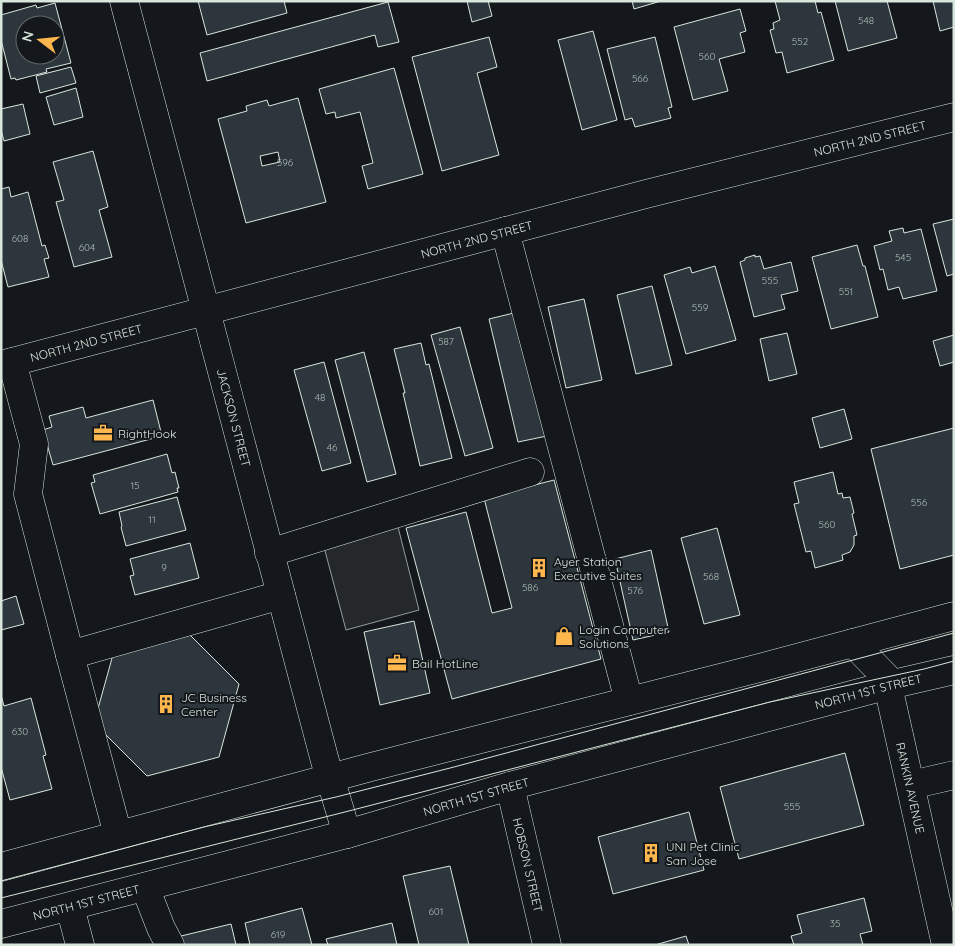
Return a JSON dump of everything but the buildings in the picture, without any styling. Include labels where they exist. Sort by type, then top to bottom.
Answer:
[{"type":"street","name":"JACKSON STREET","points":[[124,1],[269,553],[330,779],[347,834]]},
{"type":"street","name":"NORTH 2ND STREET","points":[[7,363],[646,194],[954,116]]},
{"type":"street","points":[[505,231],[629,701]]},
{"type":"street","points":[[7,363],[34,444],[28,494],[118,835]]},
{"type":"street","points":[[269,553],[530,472]]},
{"type":"street","points":[[70,654],[281,595]]},
{"type":"street","points":[[1,866],[954,616]]},
{"type":"street","name":"RANKIN AVENUE","points":[[853,643],[886,676],[946,945]]},
{"type":"street","name":"NORTH 1ST STREET","points":[[1,924],[347,834],[510,786],[888,685],[954,670]]},
{"type":"street","points":[[910,785],[954,774]]},
{"type":"street","name":"HOBSON STREET","points":[[510,786],[548,945]]},
{"type":"street","points":[[145,887],[161,928],[170,945]]},
{"type":"street","points":[[70,907],[80,945]]},
{"type":"shaded area","points":[[398,527],[419,610],[346,630],[324,547]]},
{"type":"tram line","points":[[1,881],[204,827],[336,797],[454,767],[954,633]]},
{"type":"tram line","points":[[1,898],[341,813],[770,702],[954,661]]},
{"type":"place","name":"RightHook","points":[[103,433]]},
{"type":"place","name":"Ayer Station Executive Suites","points":[[539,568]]},
{"type":"place","name":"Login Computer Solutions","points":[[564,636]]},
{"type":"place","name":"Bail HotLine","points":[[397,663]]},
{"type":"place","name":"JC Business Center","points":[[166,704]]},
{"type":"place","name":"UNI Pet Clinic San Jose","points":[[651,853]]}]
